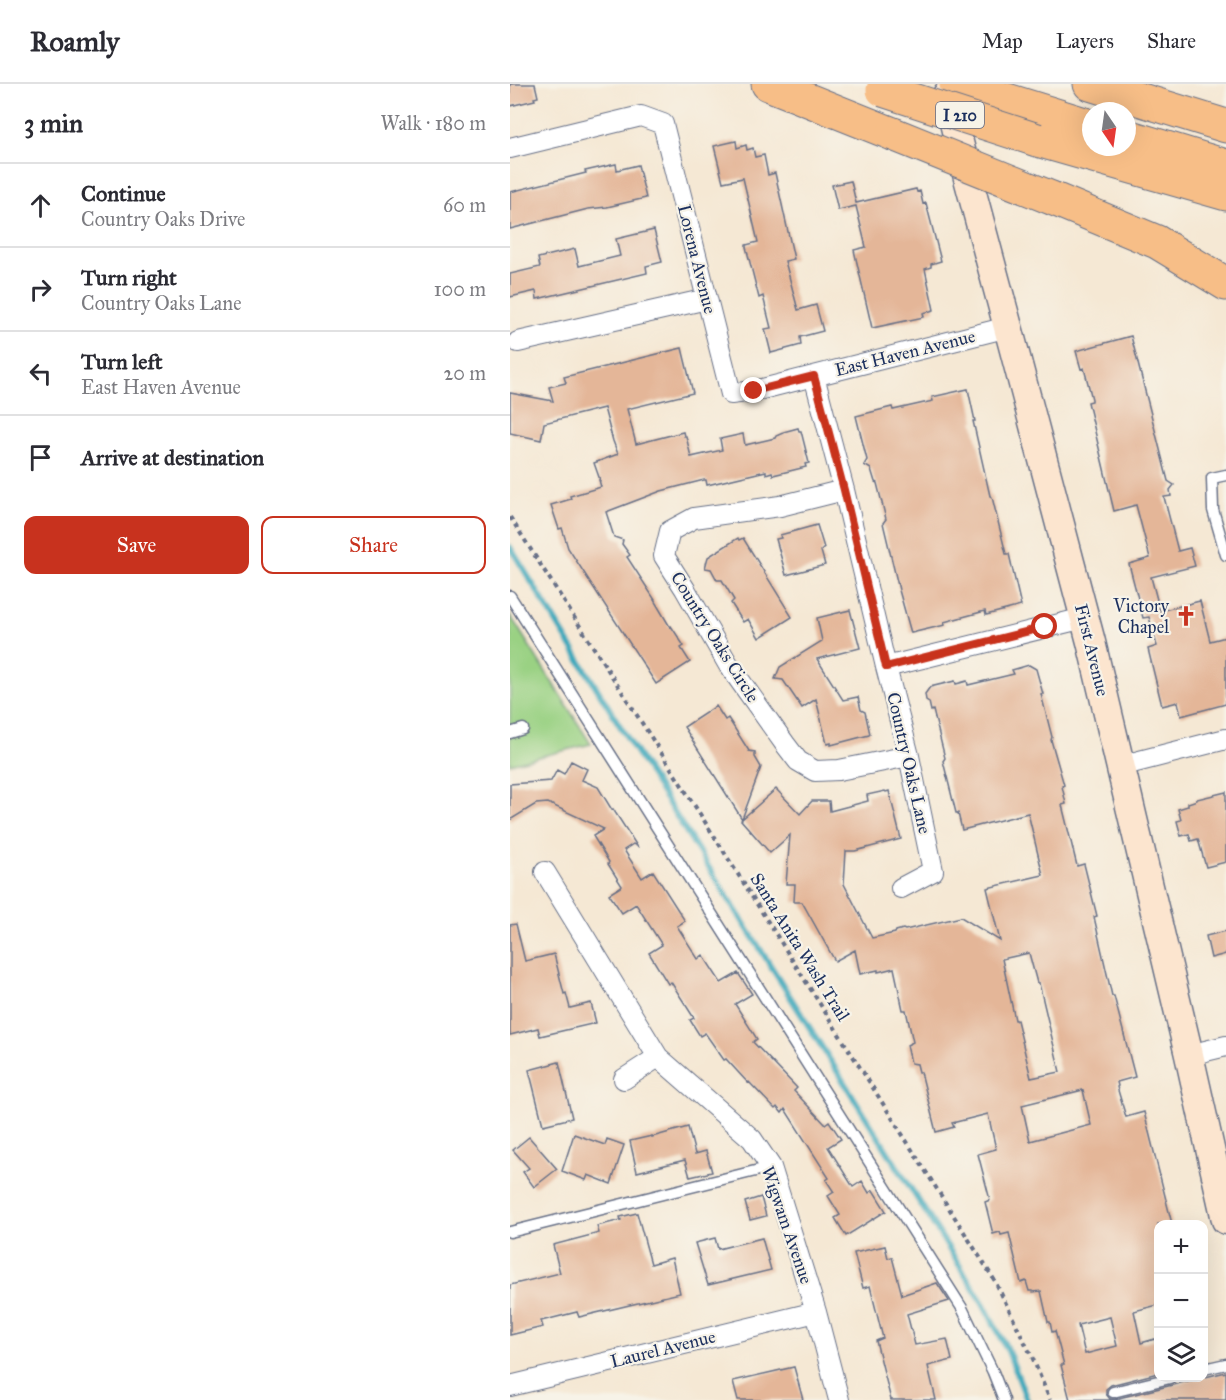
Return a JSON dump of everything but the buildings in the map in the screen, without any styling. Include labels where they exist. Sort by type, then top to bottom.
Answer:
[{"type":"highway","points":[[768,84],[1157,242],[1226,284]]},
{"type":"highway","points":[[956,84],[1022,93],[1082,106]]},
{"type":"highway","points":[[1090,84],[1226,126]]},
{"type":"highway","name":"I 210","points":[[873,87],[1037,141],[1226,194]]},
{"type":"highway","points":[[1022,93],[1082,122]]},
{"type":"highway","points":[[1136,120],[1226,147]]},
{"type":"highway","points":[[1136,139],[1226,166]]},
{"type":"street","name":"First Avenue","points":[[945,84],[1084,618],[1190,1055],[1226,1220]]},
{"type":"street","name":"Lorena Avenue","points":[[510,148],[641,116],[663,124],[731,394]]},
{"type":"street","points":[[518,342],[707,299]]},
{"type":"street","name":"East Haven Avenue","points":[[731,394],[754,391],[1008,327]]},
{"type":"street","name":"Country Oaks Lane","points":[[814,376],[909,756],[933,871],[901,888]]},
{"type":"street","name":"Country Oaks Circle","points":[[844,490],[780,506],[694,518],[670,531],[664,556],[728,664],[798,761],[815,771],[839,770],[909,756]]},
{"type":"street","points":[[886,667],[1084,618]]},
{"type":"street","points":[[1120,766],[1226,740]]},
{"type":"street","name":"Wigwam Avenue","points":[[545,872],[658,1057],[752,1139],[771,1167],[816,1312],[839,1400]]},
{"type":"street","points":[[1190,1055],[1226,1046]]},
{"type":"street","points":[[624,1079],[658,1057]]},
{"type":"street","name":"Laurel Avenue","points":[[510,1386],[816,1312]]},
{"type":"lane","points":[[1226,475],[1212,478],[1213,510],[1226,555]]},
{"type":"lane","points":[[510,596],[962,1308],[1004,1400]]},
{"type":"lane","points":[[510,733],[523,729]]},
{"type":"lane","points":[[510,1232],[771,1167]]},
{"type":"lane","points":[[1208,1368],[1226,1364]]},
{"type":"lane","points":[[1113,1392],[1154,1381]]},
{"type":"path","name":"Santa Anita Wash Trail","points":[[510,517],[995,1281],[1050,1400]]},
{"type":"green space","points":[[510,615],[591,744],[510,764]]},
{"type":"waterway","points":[[510,547],[636,752],[983,1303],[1008,1351],[1027,1400]]},
{"type":"place","name":"Victory Chapel","points":[[1186,616]]},
{"type":"route","points":[[754,391],[814,376],[886,667],[1045,627]]}]
